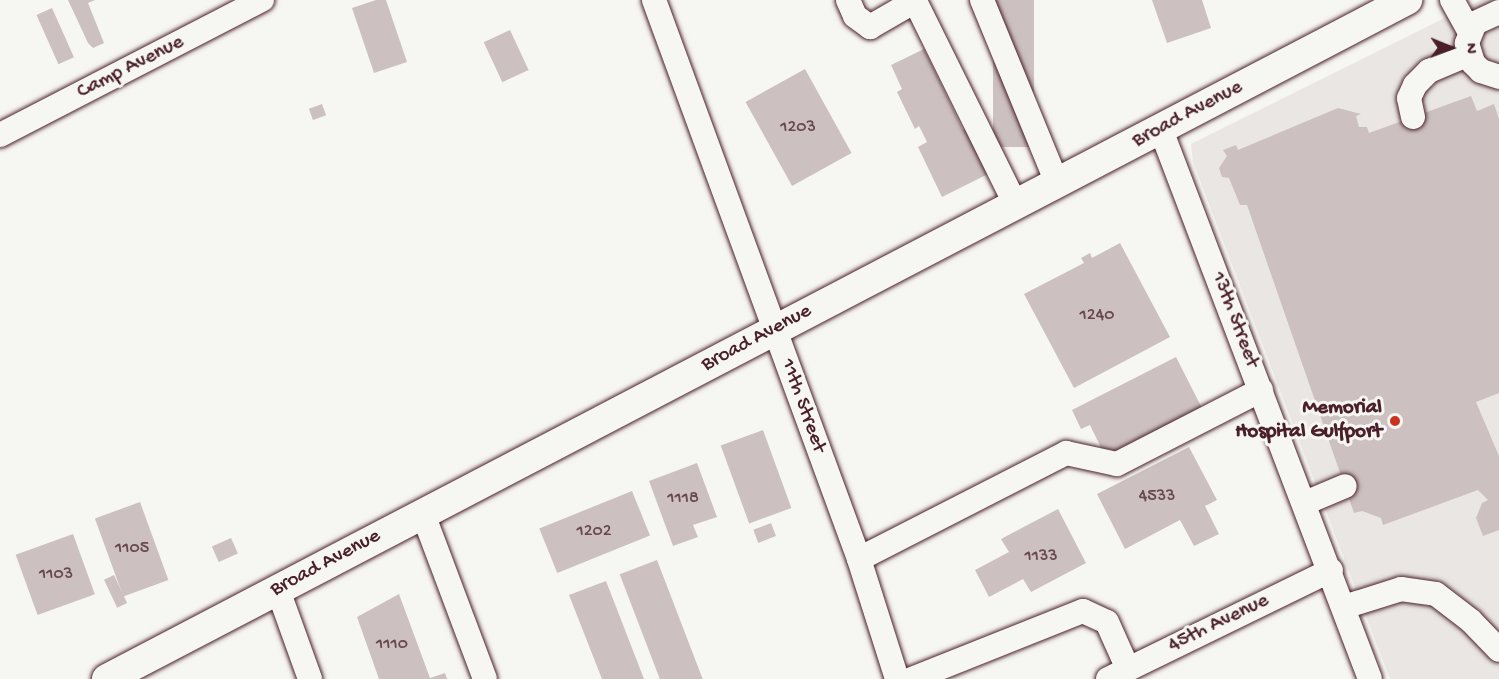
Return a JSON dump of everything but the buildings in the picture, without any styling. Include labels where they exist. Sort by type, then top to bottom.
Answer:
[{"type":"main road","name":"Broad Avenue","points":[[107,679],[1407,0]]},
{"type":"street","name":"Camp Avenue","points":[[0,135],[262,0]]},
{"type":"street","name":"11th Street","points":[[654,0],[859,559],[897,679]]},
{"type":"street","points":[[848,0],[855,16],[870,27],[916,1],[1016,205]]},
{"type":"street","points":[[982,0],[1057,183]]},
{"type":"street","points":[[1452,0],[1481,71],[1499,77]]},
{"type":"street","points":[[1413,117],[1409,98],[1415,86],[1429,71],[1469,43],[1484,16],[1499,12]]},
{"type":"street","name":"13th Street","points":[[1161,130],[1331,570],[1370,679]]},
{"type":"street","points":[[859,559],[1066,453],[1117,464],[1261,390]]},
{"type":"street","points":[[1305,503],[1345,486]]},
{"type":"street","points":[[423,514],[485,679]]},
{"type":"street","name":"45th Avenue","points":[[1118,674],[1331,570]]},
{"type":"street","points":[[1344,607],[1401,589],[1436,594],[1471,621],[1499,650]]},
{"type":"street","points":[[278,590],[310,679]]},
{"type":"street","points":[[912,679],[1083,611],[1107,622],[1118,674]]},
{"type":"shaded area","name":"Memorial Hospital Gulfport","points":[[1481,0],[1499,0],[1499,679],[1390,679],[1193,162],[1191,144]]},
{"type":"place","name":"Memorial Hospital Gulfport","points":[[1395,421]]}]
